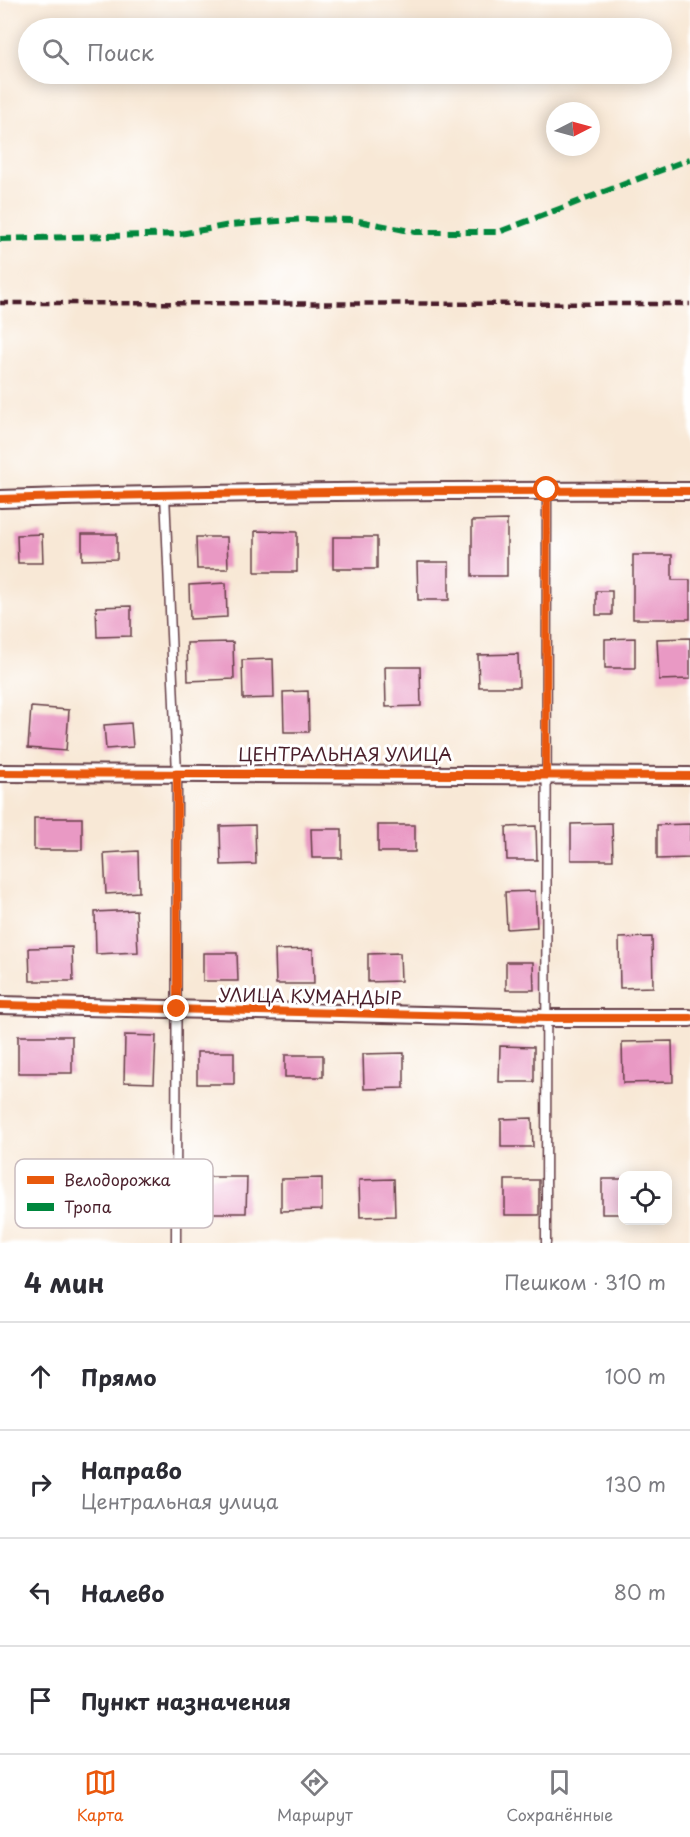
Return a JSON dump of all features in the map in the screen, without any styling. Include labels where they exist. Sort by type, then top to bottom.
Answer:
[{"type":"street","points":[[0,499],[165,494],[547,490],[690,491]]},
{"type":"street","name":"ЦЕНТРАЛЬНАЯ УЛИЦА","points":[[0,773],[546,774],[690,777]]},
{"type":"street","name":"УЛИЦА КУМАНДЫР","points":[[0,1005],[548,1018],[690,1018]]},
{"type":"lane","points":[[546,1243],[547,490]]},
{"type":"lane","points":[[165,494],[177,774],[176,1159]]},
{"type":"lane","points":[[176,1228],[176,1243]]},
{"type":"building","points":[[507,520],[507,576],[472,576],[472,521]]},
{"type":"building","points":[[255,531],[297,532],[297,572],[255,572]]},
{"type":"building","points":[[42,534],[43,563],[18,563],[17,535]]},
{"type":"building","points":[[82,534],[117,534],[117,559],[82,560]]},
{"type":"building","points":[[196,537],[227,537],[228,569],[197,569]]},
{"type":"building","points":[[333,537],[377,537],[377,569],[333,569]]},
{"type":"building","points":[[633,555],[672,555],[672,580],[690,580],[690,619],[633,619]]},
{"type":"building","points":[[417,562],[449,562],[449,600],[418,600]]},
{"type":"building","points":[[226,583],[227,617],[190,619],[189,585]]},
{"type":"building","points":[[596,591],[612,591],[612,615],[596,615]]},
{"type":"building","points":[[131,606],[131,636],[97,637],[96,607]]},
{"type":"building","points":[[635,638],[635,668],[605,668],[605,639]]},
{"type":"building","points":[[690,638],[690,679],[659,680],[657,639]]},
{"type":"building","points":[[233,642],[234,679],[188,681],[187,643]]},
{"type":"building","points":[[518,654],[519,687],[479,687],[478,655]]},
{"type":"building","points":[[273,659],[274,698],[243,699],[242,660]]},
{"type":"building","points":[[385,667],[420,667],[421,706],[386,707]]},
{"type":"building","points":[[308,691],[309,732],[284,732],[283,692]]},
{"type":"building","points":[[31,707],[69,710],[66,751],[28,748]]},
{"type":"building","points":[[131,723],[133,747],[106,749],[104,725]]},
{"type":"building","points":[[34,818],[82,818],[82,850],[34,850]]},
{"type":"building","points":[[612,823],[613,860],[571,860],[571,824]]},
{"type":"building","points":[[690,824],[690,858],[657,859],[657,825]]},
{"type":"building","points":[[255,825],[256,864],[221,865],[220,826]]},
{"type":"building","points":[[378,825],[415,825],[415,852],[378,852]]},
{"type":"building","points":[[536,826],[537,860],[507,860],[506,827]]},
{"type":"building","points":[[311,829],[342,829],[342,858],[312,858]]},
{"type":"building","points":[[138,851],[139,892],[106,894],[104,853]]},
{"type":"building","points":[[535,891],[537,927],[507,929],[505,892]]},
{"type":"building","points":[[136,910],[138,952],[96,954],[95,912]]},
{"type":"building","points":[[652,937],[653,987],[620,988],[619,938]]},
{"type":"building","points":[[72,947],[73,981],[30,981],[29,948]]},
{"type":"building","points":[[313,949],[314,984],[276,984],[275,950]]},
{"type":"building","points":[[203,953],[237,953],[238,981],[203,981]]},
{"type":"building","points":[[400,953],[401,981],[368,982],[368,954]]},
{"type":"building","points":[[506,962],[533,962],[534,990],[506,990]]},
{"type":"building","points":[[125,1035],[156,1036],[154,1083],[124,1082]]},
{"type":"building","points":[[18,1036],[72,1036],[72,1073],[18,1073]]},
{"type":"building","points":[[672,1041],[673,1082],[623,1083],[622,1042]]},
{"type":"building","points":[[500,1046],[534,1047],[534,1082],[499,1082]]},
{"type":"building","points":[[197,1052],[234,1052],[234,1084],[197,1084]]},
{"type":"building","points":[[404,1053],[404,1088],[364,1089],[363,1054]]},
{"type":"building","points":[[285,1055],[323,1055],[323,1077],[285,1077]]},
{"type":"building","points":[[532,1118],[533,1147],[501,1147],[501,1119]]},
{"type":"building","points":[[213,1177],[247,1177],[246,1213],[213,1213]]},
{"type":"building","points":[[322,1178],[322,1210],[281,1211],[281,1179]]},
{"type":"building","points":[[394,1179],[395,1216],[360,1217],[359,1180]]},
{"type":"building","points":[[602,1179],[618,1179],[618,1214],[602,1214]]},
{"type":"building","points":[[505,1180],[539,1180],[539,1215],[505,1215]]},
{"type":"railway","points":[[0,303],[690,304]]},
{"type":"marked path","points":[[0,239],[180,234],[230,225],[304,219],[354,220],[415,232],[499,232],[690,159]]},
{"type":"cycle path","points":[[0,499],[345,492],[690,491]]},
{"type":"cycle path","points":[[0,773],[690,776]]},
{"type":"cycle path","points":[[0,1005],[547,1018],[690,1018]]},
{"type":"route","points":[[177,1009],[177,774],[546,774],[547,490]]}]
